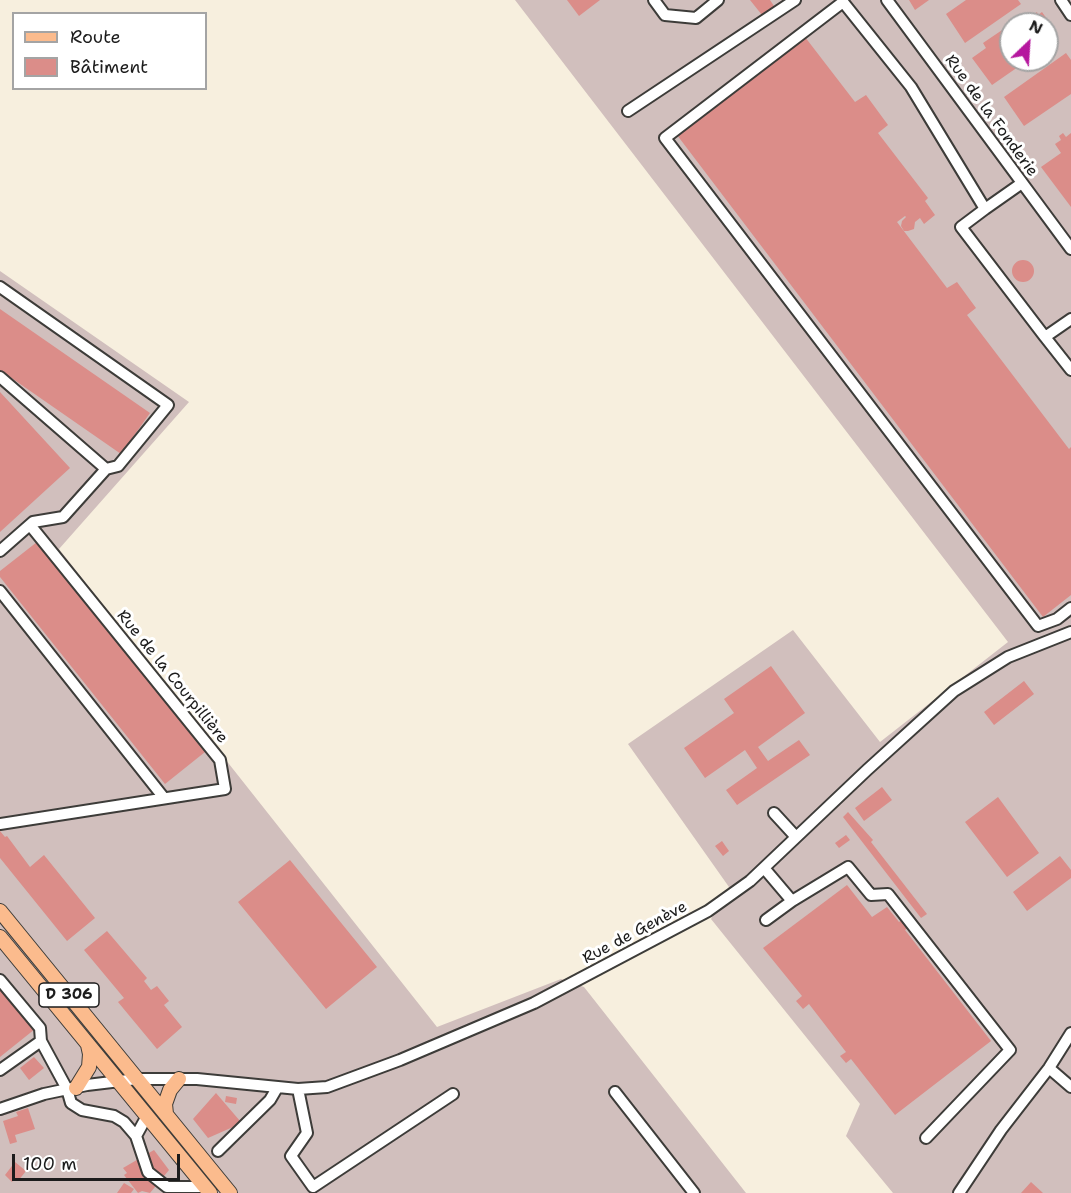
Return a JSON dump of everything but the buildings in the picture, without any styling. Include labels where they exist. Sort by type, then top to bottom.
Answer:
[{"type":"main road","name":"D 306","points":[[0,911],[230,1193]]},
{"type":"main road","name":"D 306","points":[[3,940],[207,1190]]},
{"type":"main road","points":[[3,940],[41,976],[107,1054],[137,1079]]},
{"type":"main road","points":[[72,1089],[88,1067],[90,1054],[87,1043]]},
{"type":"main road","points":[[166,1114],[165,1104],[170,1090],[179,1079]]},
{"type":"main road","points":[[118,1081],[148,1106],[204,1172],[225,1193]]},
{"type":"street","points":[[654,0],[665,15],[696,18],[718,0]]},
{"type":"street","points":[[628,111],[795,0]]},
{"type":"street","name":"Rue de la Fonderie","points":[[887,0],[1071,249]]},
{"type":"street","points":[[1061,0],[1071,15]]},
{"type":"street","points":[[985,209],[911,87],[843,2],[665,138],[1038,626],[1057,619],[1071,608]]},
{"type":"street","points":[[1022,183],[961,227],[1071,370]]},
{"type":"street","points":[[0,287],[168,405],[118,466],[106,469],[63,517],[33,522],[0,551]]},
{"type":"street","points":[[1045,337],[1071,318]]},
{"type":"street","points":[[0,377],[106,469]]},
{"type":"street","name":"Rue de la Courpillière","points":[[0,824],[225,789],[220,760],[30,525]]},
{"type":"street","points":[[0,591],[164,798]]},
{"type":"street","name":"Rue de Genève","points":[[0,1109],[23,1100],[72,1089],[137,1079],[198,1079],[298,1089],[327,1087],[400,1060],[534,1003],[708,911],[750,880],[954,691],[1008,657],[1071,632]]},
{"type":"street","points":[[774,813],[796,837]]},
{"type":"street","points":[[764,867],[792,901]]},
{"type":"street","points":[[766,920],[792,901],[848,867],[871,895],[888,894],[1010,1050],[926,1138]]},
{"type":"street","points":[[0,980],[40,1028],[41,1041],[72,1089],[71,1103],[77,1108],[114,1116],[124,1122],[136,1136],[148,1172],[167,1187],[207,1190]]},
{"type":"street","points":[[959,1193],[1001,1130],[1049,1068],[1071,1033]]},
{"type":"street","points":[[0,1070],[41,1041]]},
{"type":"street","points":[[1049,1068],[1071,1088]]},
{"type":"street","points":[[218,1151],[270,1100],[277,1088]]},
{"type":"street","points":[[298,1089],[307,1133],[291,1156],[313,1187],[453,1094]]},
{"type":"street","points":[[615,1092],[694,1193]]},
{"type":"street","points":[[136,1136],[147,1116]]},
{"type":"shaded area","points":[[515,0],[1071,0],[1071,1193],[893,1193],[846,1136],[860,1104],[711,919],[729,887],[628,744],[793,630],[880,742],[1008,642]]},
{"type":"shaded area","points":[[0,271],[189,402],[59,549],[437,1027],[561,979],[584,987],[746,1193],[0,1193]]}]
